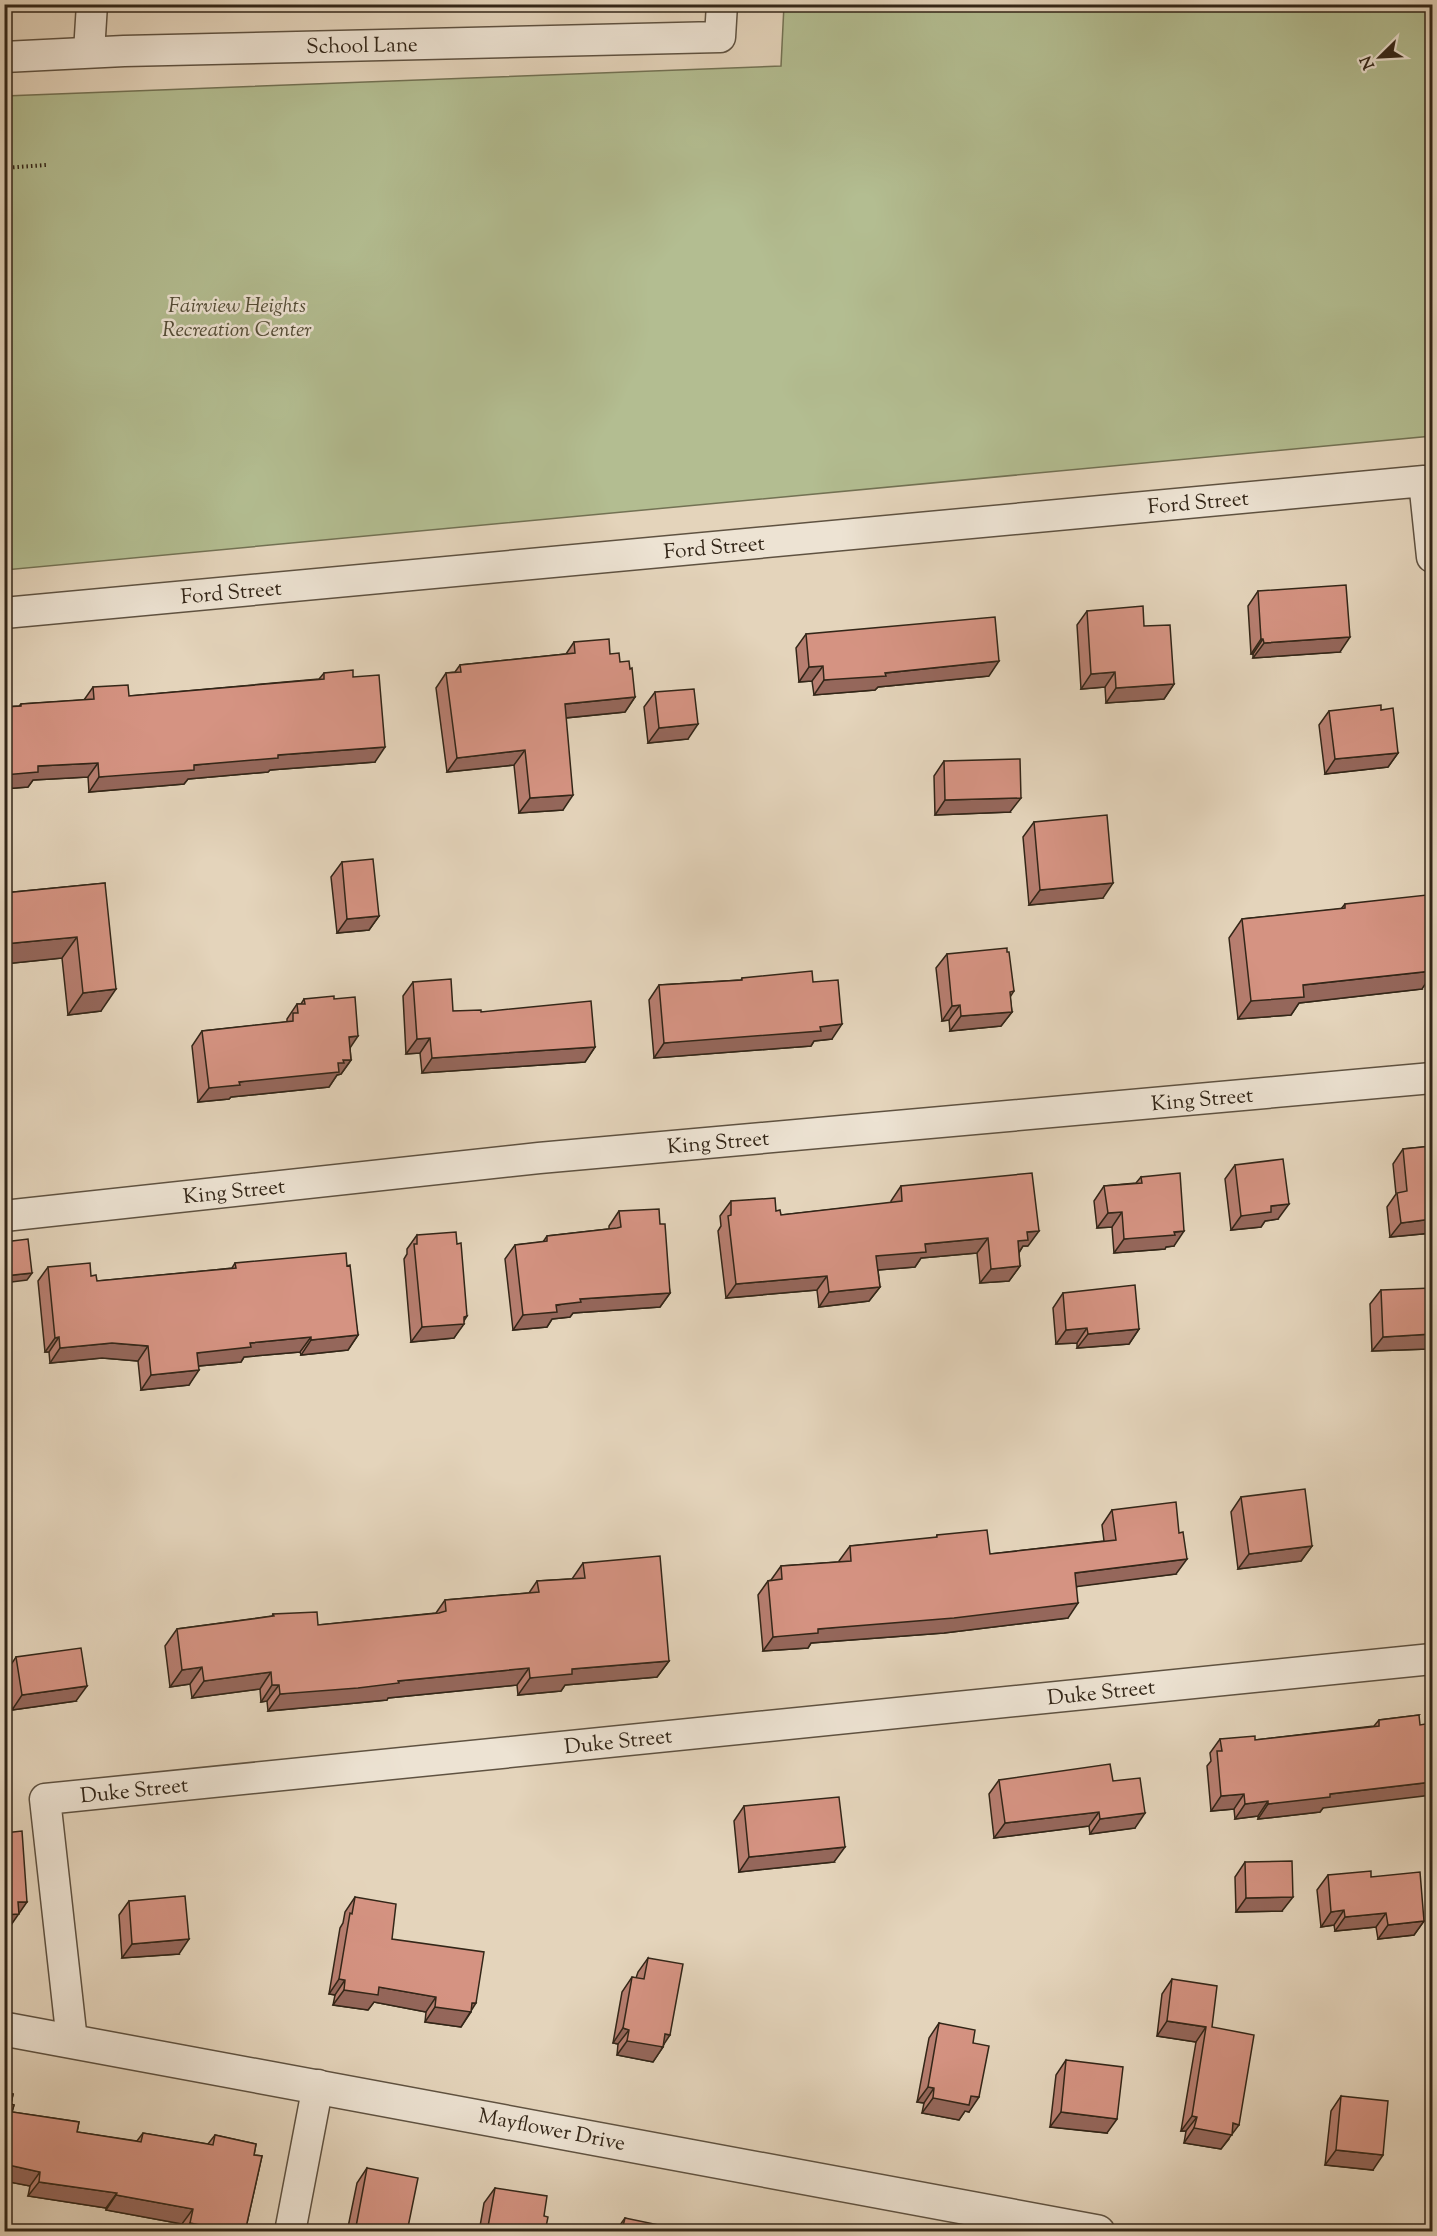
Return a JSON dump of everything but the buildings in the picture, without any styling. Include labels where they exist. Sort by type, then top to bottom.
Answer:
[{"type":"street","points":[[89,52],[92,4]]},
{"type":"street","name":"School Lane","points":[[4,57],[89,52],[720,37],[722,4]]},
{"type":"street","name":"Ford Street","points":[[4,613],[1424,481],[1432,557]]},
{"type":"street","name":"King Street","points":[[4,1216],[539,1158],[1432,1078]]},
{"type":"street","name":"Duke Street","points":[[72,2041],[45,1799],[1432,1659]]},
{"type":"street","name":"Mayflower Drive","points":[[4,2029],[318,2085],[1098,2232]]},
{"type":"street","points":[[290,2232],[318,2085]]},
{"type":"path","points":[[4,168],[46,165]]},
{"type":"green space","name":"Fairview Heights Recreation Center","points":[[784,5],[1432,5],[1432,436],[5,570],[5,96],[781,66]]}]
